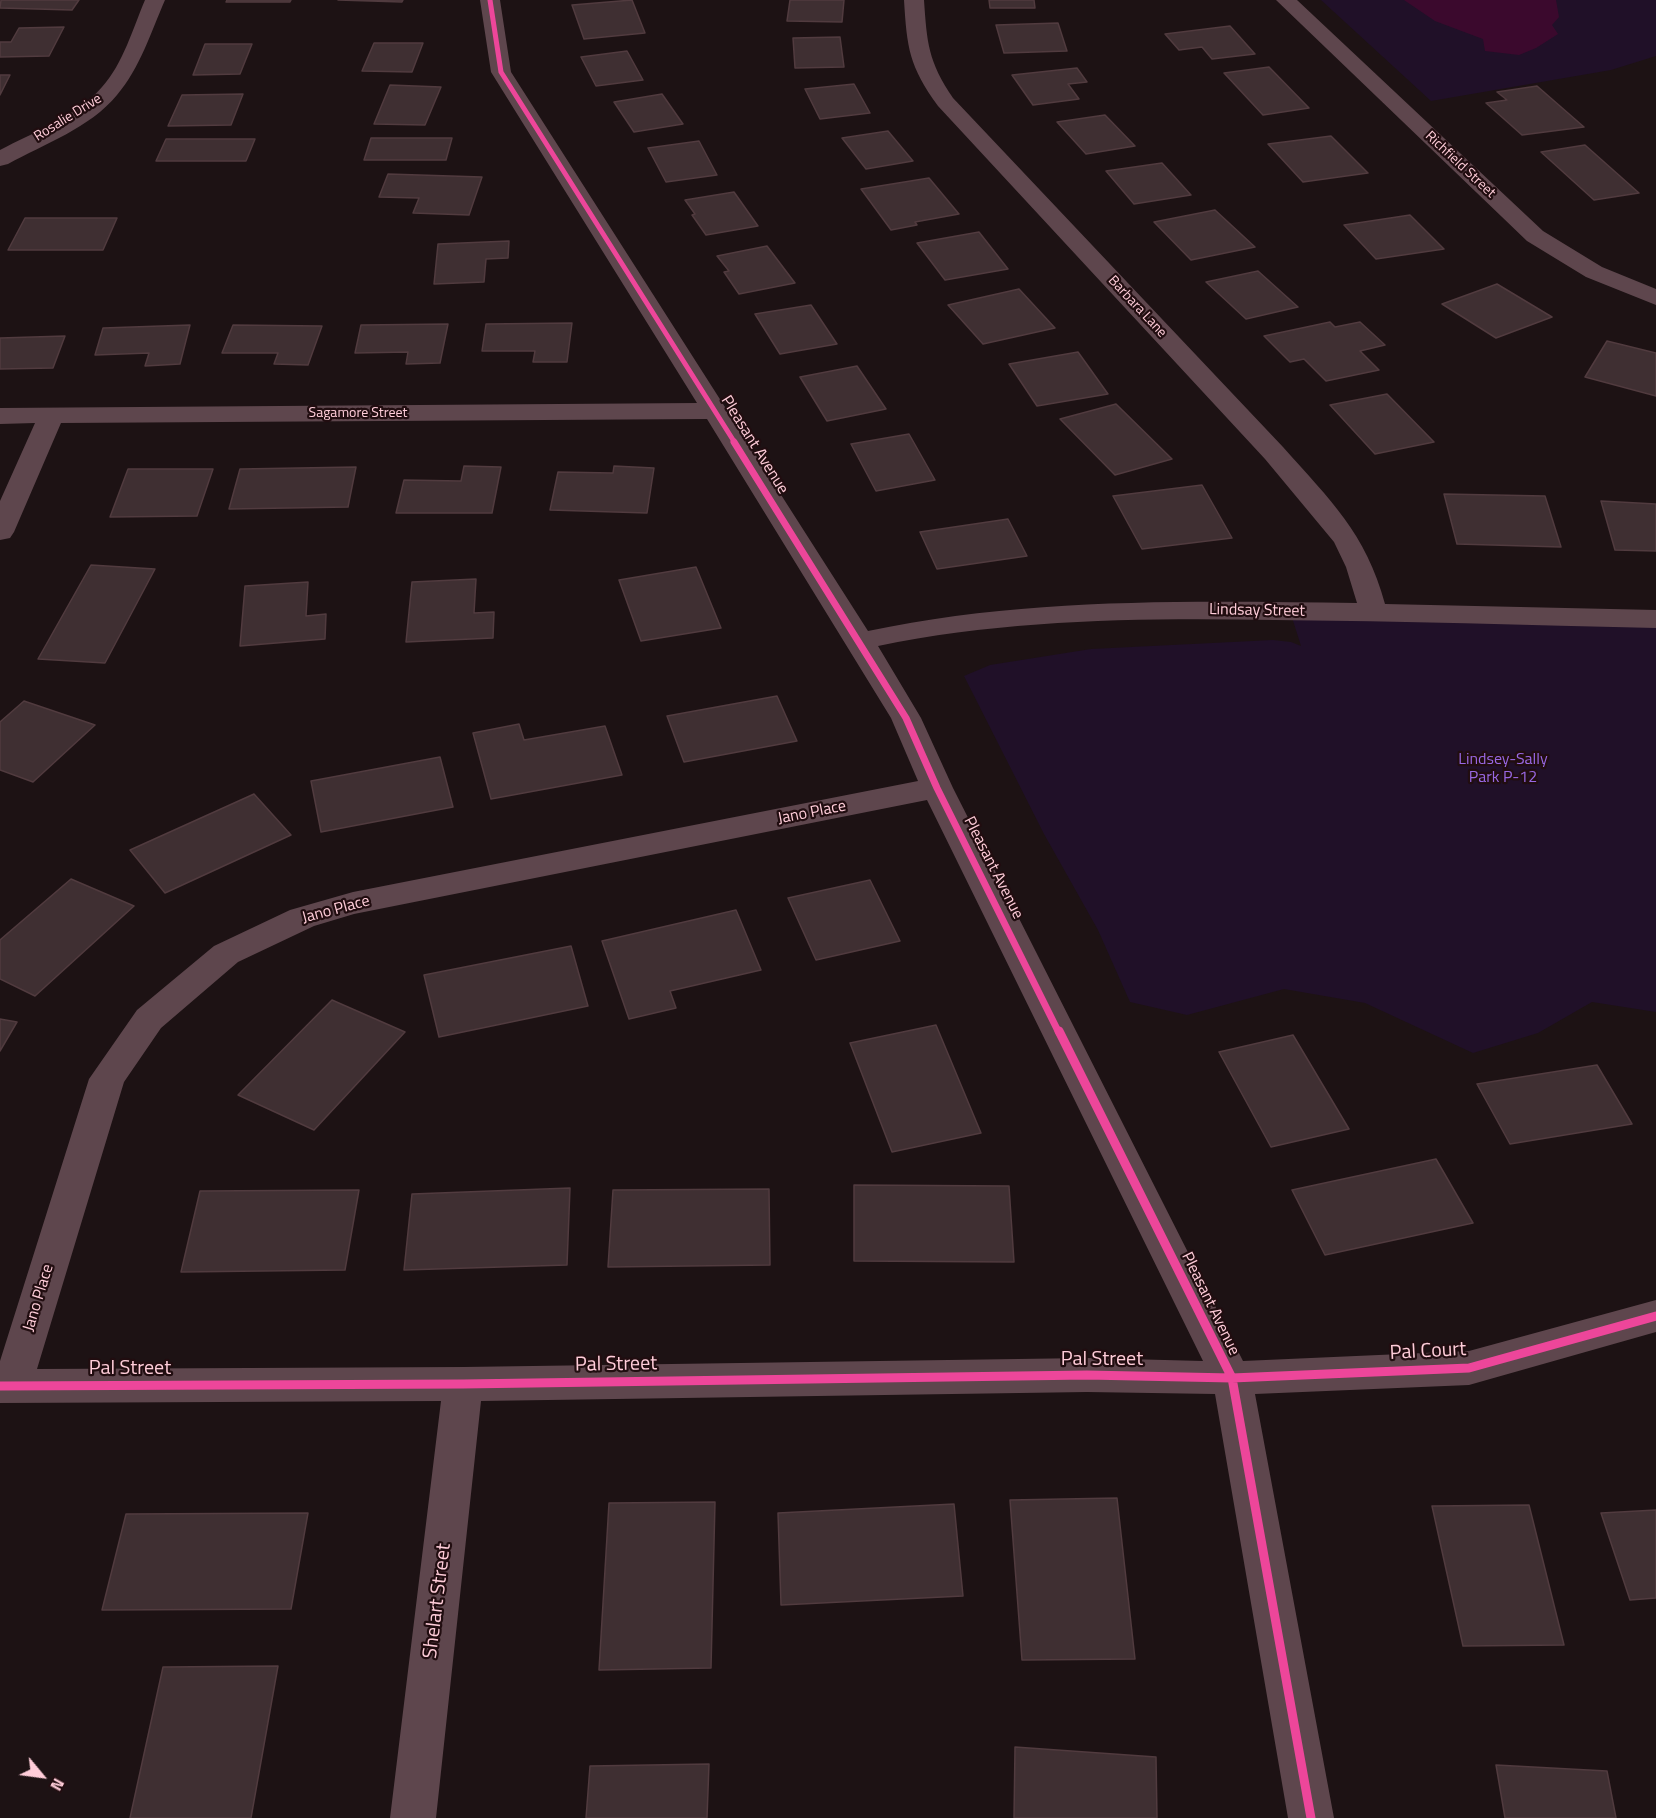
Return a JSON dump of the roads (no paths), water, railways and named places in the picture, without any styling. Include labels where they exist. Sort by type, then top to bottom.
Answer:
[{"type":"street","name":"Rosalie Drive","points":[[0,159],[92,106],[109,92],[155,0]]},
{"type":"street","name":"Pleasant Avenue","points":[[490,0],[501,72],[717,411],[906,718],[937,788],[1232,1378],[1311,1818]]},
{"type":"street","name":"Barbara Lane","points":[[914,0],[917,41],[926,73],[945,102],[1274,453],[1320,506],[1348,543],[1364,576],[1373,612]]},
{"type":"street","name":"Richfield Street","points":[[1286,0],[1535,236],[1594,272],[1656,298]]},
{"type":"street","points":[[0,145],[27,144]]},
{"type":"street","name":"Sagamore Street","points":[[0,416],[717,411]]},
{"type":"street","points":[[0,532],[51,416]]},
{"type":"street","name":"Lindsay Street","points":[[860,641],[913,629],[978,620],[1155,609],[1656,619]]},
{"type":"street","name":"Jano Place","points":[[6,1386],[106,1079],[149,1019],[226,954],[302,918],[353,903],[937,788]]},
{"type":"street","name":"Pal Court","points":[[1232,1378],[1469,1368],[1656,1316]]},
{"type":"street","name":"Pal Street","points":[[6,1386],[463,1384],[1087,1375],[1232,1378]]},
{"type":"street","name":"Shelart Street","points":[[413,1818],[463,1384]]},
{"type":"park label","name":"Lindsey-Sally Park P-12","points":[[1503,769]]}]
